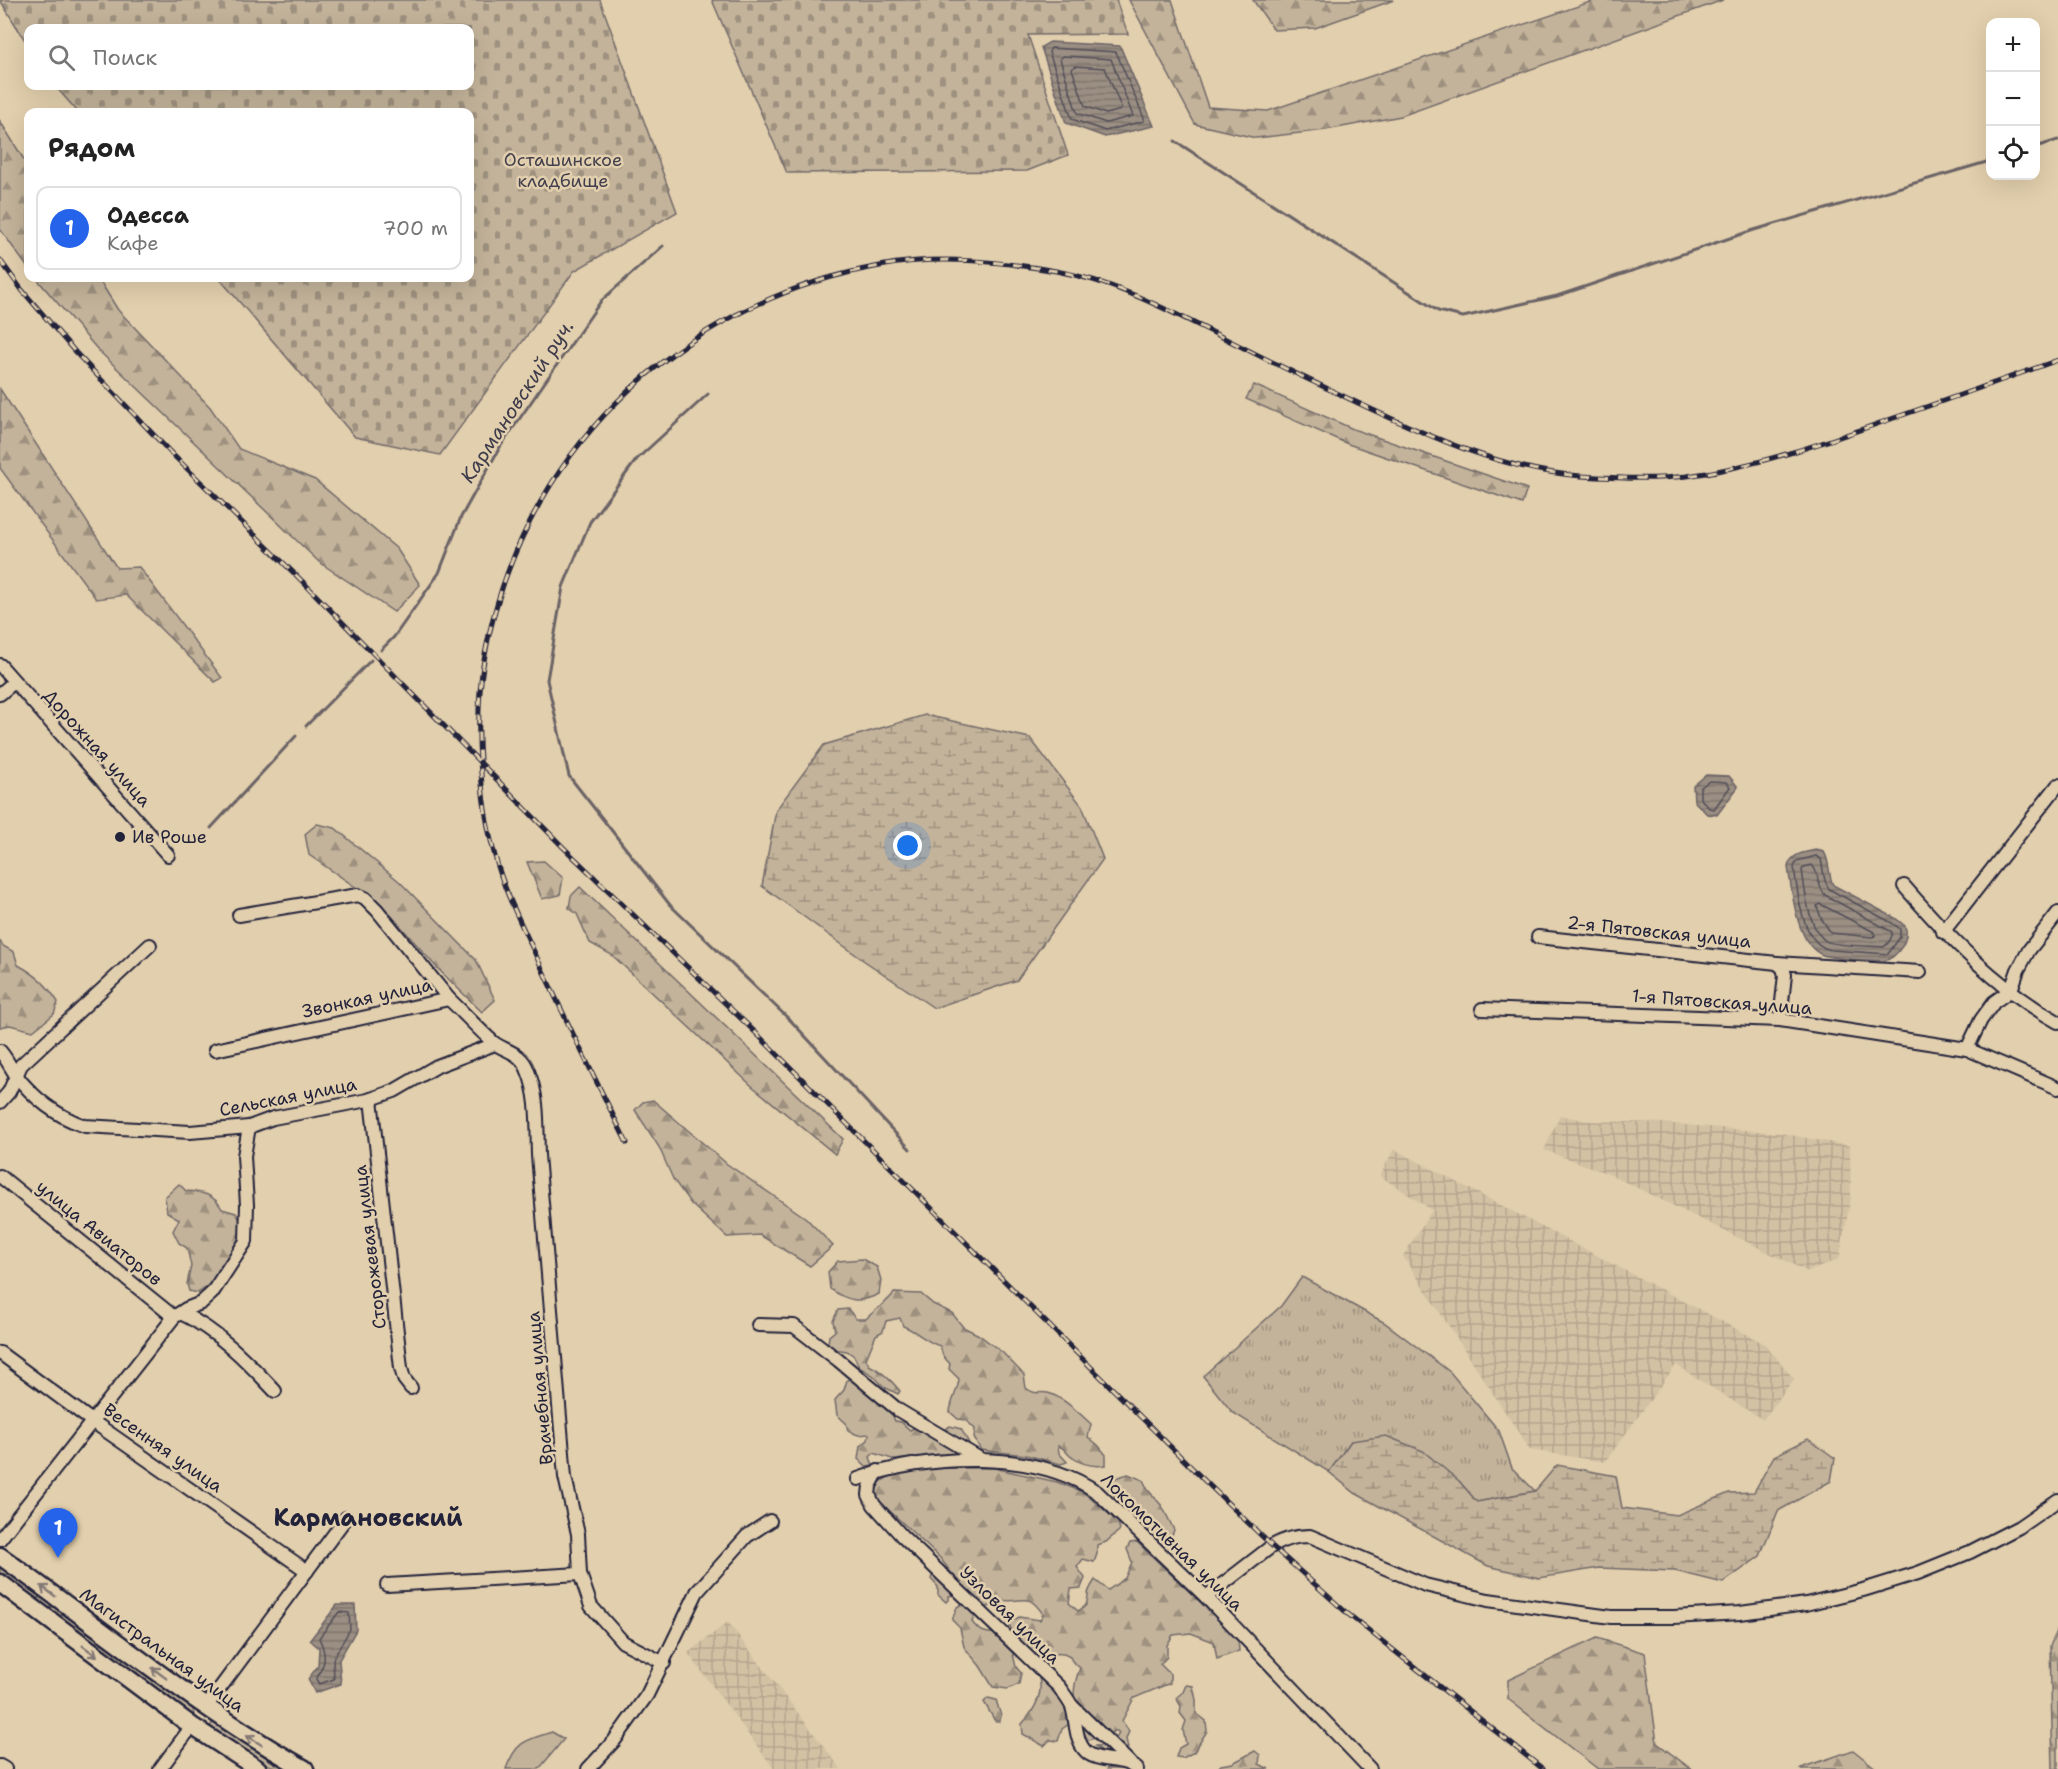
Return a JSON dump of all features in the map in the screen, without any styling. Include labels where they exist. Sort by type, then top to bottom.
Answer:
[{"type":"main road","name":"Магистральная улица","points":[[0,1556],[206,1707],[263,1745],[305,1769]]},
{"type":"main road","points":[[0,1583],[192,1726],[258,1769]]},
{"type":"main road","points":[[192,1726],[206,1707]]},
{"type":"street","name":"Дорожная улица","points":[[0,664],[168,855]]},
{"type":"street","points":[[0,694],[14,682]]},
{"type":"street","points":[[1943,932],[2058,784]]},
{"type":"street","points":[[1904,886],[1943,932],[1973,961],[2058,1022]]},
{"type":"street","name":"Звонкая улица","points":[[215,1050],[449,999],[377,910],[365,898],[358,895],[239,915]]},
{"type":"street","points":[[1967,1049],[1981,1020],[1994,1002],[2011,990],[2018,970],[2029,950],[2058,913]]},
{"type":"street","name":"2-я Пятовская улица","points":[[1538,937],[1777,963],[1920,972]]},
{"type":"street","points":[[0,1102],[9,1092],[15,1074],[21,1065],[150,945]]},
{"type":"street","points":[[1777,963],[1783,968],[1785,975],[1780,1020]]},
{"type":"street","points":[[449,999],[495,1044]]},
{"type":"street","name":"1-я Пятовская улица","points":[[1482,1010],[1780,1020],[1967,1049],[2058,1088]]},
{"type":"street","name":"Сельская улица","points":[[0,1051],[33,1096],[69,1121],[85,1126],[190,1132],[249,1127],[273,1118],[371,1099],[394,1091],[437,1066],[495,1044]]},
{"type":"street","name":"Врачебная улица","points":[[495,1044],[507,1048],[520,1058],[528,1070],[536,1109],[562,1438],[566,1477],[578,1534],[580,1574],[591,1606],[623,1642],[664,1663]]},
{"type":"street","name":"Сторожевая улица","points":[[371,1099],[401,1368],[404,1379],[411,1388]]},
{"type":"street","points":[[0,1539],[177,1315],[201,1303],[220,1282],[246,1241],[247,1205],[244,1156],[249,1127]]},
{"type":"street","name":"улица Авиаторов","points":[[0,1176],[177,1315],[206,1326],[246,1360],[275,1391]]},
{"type":"street","points":[[758,1325],[794,1326],[898,1410],[982,1460]]},
{"type":"street","name":"Весенняя улица","points":[[0,1353],[92,1421],[307,1571]]},
{"type":"street","name":"Локомотивная улица","points":[[858,1479],[878,1471],[921,1463],[982,1460],[1025,1465],[1065,1474],[1082,1482],[1096,1492],[1206,1597],[1370,1769]]},
{"type":"street","name":"Узловая улица","points":[[878,1471],[870,1486],[869,1495],[874,1505],[902,1536],[1059,1687],[1072,1706],[1080,1744],[1086,1752],[1095,1757],[1134,1766]]},
{"type":"street","points":[[1206,1597],[1272,1546],[1298,1536],[1310,1536],[1324,1540],[1425,1585],[1488,1600],[1611,1617],[1674,1617],[1740,1613],[1806,1604],[1918,1573],[1970,1552],[2019,1527],[2058,1500]]},
{"type":"street","points":[[206,1707],[346,1518]]},
{"type":"street","points":[[588,1769],[614,1741],[647,1695],[697,1592],[747,1536],[770,1521]]},
{"type":"street","points":[[387,1585],[580,1574]]},
{"type":"street","points":[[1072,1706],[1134,1766]]},
{"type":"street","points":[[160,1769],[192,1726]]},
{"type":"street","points":[[0,1766],[5,1769]]},
{"type":"shaded area","points":[[1560,1115],[1588,1121],[1662,1123],[1780,1133],[1850,1146],[1851,1198],[1839,1259],[1808,1272],[1609,1174],[1544,1150]]},
{"type":"shaded area","points":[[1394,1149],[1765,1344],[1794,1379],[1763,1420],[1676,1365],[1605,1462],[1530,1450],[1403,1256],[1432,1210],[1380,1176]]},
{"type":"shaded area","points":[[728,1622],[841,1769],[774,1769],[688,1653]]},
{"type":"green space","name":"Осташинское кладбище","points":[[0,0],[600,0],[677,212],[574,271],[440,455],[355,437],[222,282],[474,282],[474,108],[74,108],[59,90],[474,90],[474,24],[24,24],[24,39]]},
{"type":"green space","points":[[712,0],[1116,0],[1128,34],[1028,35],[1068,155],[1027,171],[787,173]]},
{"type":"green space","points":[[1129,0],[1172,0],[1208,107],[1268,111],[1596,0],[1723,0],[1401,116],[1326,130],[1256,138],[1195,124]]},
{"type":"green space","points":[[1253,0],[1394,0],[1315,28],[1274,30]]},
{"type":"green space","points":[[0,121],[24,160],[24,262],[0,229]]},
{"type":"green space","points":[[39,282],[100,282],[118,310],[210,407],[239,449],[315,480],[397,549],[420,585],[394,612],[319,562],[98,350]]},
{"type":"green space","points":[[1254,385],[1353,429],[1527,489],[1522,504],[1348,444],[1246,399]]},
{"type":"green space","points":[[0,389],[117,568],[139,567],[222,678],[215,682],[126,595],[96,599],[0,468]]},
{"type":"green space","points":[[925,715],[1030,738],[1082,806],[1103,859],[1017,980],[934,1008],[863,960],[762,886],[776,810],[824,745]]},
{"type":"green space","points":[[317,824],[335,828],[400,882],[476,960],[495,1000],[482,1012],[437,968],[383,906],[309,855],[305,834]]},
{"type":"green space","points":[[544,861],[563,878],[560,895],[542,899],[527,862]]},
{"type":"green space","points":[[580,887],[843,1139],[835,1154],[752,1086],[612,955],[590,943],[577,914],[569,908],[571,896]]},
{"type":"green space","points":[[0,940],[3,946],[14,952],[18,965],[41,981],[58,1002],[54,1014],[33,1031],[10,1025],[0,1027]]},
{"type":"green space","points":[[653,1100],[727,1164],[806,1218],[833,1246],[810,1266],[760,1235],[727,1237],[691,1204],[673,1179],[659,1147],[635,1110],[643,1102]]},
{"type":"green space","points":[[179,1184],[186,1191],[211,1197],[222,1209],[236,1213],[242,1224],[242,1233],[233,1253],[219,1273],[198,1293],[189,1291],[187,1284],[191,1266],[187,1248],[179,1243],[173,1231],[179,1219],[167,1212],[165,1197]]},
{"type":"green space","points":[[862,1259],[877,1267],[881,1280],[879,1294],[854,1300],[830,1289],[828,1272],[838,1261]]},
{"type":"green space","points":[[1302,1277],[1385,1323],[1450,1372],[1499,1431],[1512,1468],[1535,1491],[1477,1502],[1459,1481],[1351,1441],[1329,1472],[1232,1412],[1203,1376],[1281,1306]]},
{"type":"green space","points":[[894,1293],[921,1294],[933,1304],[952,1313],[963,1327],[979,1335],[1003,1353],[1024,1375],[1026,1388],[1035,1393],[1054,1395],[1071,1406],[1091,1424],[1088,1437],[1106,1455],[1106,1465],[1093,1466],[1081,1462],[1058,1446],[1059,1453],[1067,1462],[1061,1464],[1026,1455],[981,1450],[974,1438],[975,1429],[966,1420],[958,1419],[950,1412],[959,1379],[949,1369],[950,1364],[943,1356],[940,1346],[903,1326],[900,1318],[886,1321],[883,1331],[876,1335],[866,1359],[869,1365],[893,1383],[900,1391],[898,1394],[884,1387],[874,1376],[859,1367],[854,1356],[847,1351],[833,1349],[828,1343],[829,1336],[835,1331],[833,1321],[838,1310],[848,1309],[856,1319],[866,1319]]},
{"type":"green space","points":[[853,1377],[867,1384],[871,1396],[888,1404],[895,1421],[901,1422],[910,1430],[920,1424],[940,1432],[950,1426],[961,1429],[969,1443],[967,1452],[895,1460],[874,1453],[870,1457],[873,1466],[866,1467],[858,1459],[860,1446],[868,1440],[869,1434],[858,1435],[848,1431],[846,1423],[837,1415],[835,1400],[844,1390],[847,1380]]},
{"type":"green space","points":[[1386,1436],[1423,1451],[1459,1481],[1477,1502],[1535,1491],[1557,1465],[1616,1476],[1622,1508],[1677,1515],[1729,1493],[1754,1492],[1774,1456],[1808,1439],[1835,1458],[1831,1481],[1778,1511],[1760,1556],[1723,1583],[1675,1571],[1599,1568],[1539,1578],[1488,1566],[1355,1493],[1329,1472],[1351,1441]]},
{"type":"green space","points":[[994,1468],[1057,1482],[1083,1492],[1118,1522],[1120,1530],[1106,1542],[1097,1545],[1094,1562],[1083,1559],[1077,1567],[1085,1578],[1081,1588],[1071,1589],[1069,1603],[1078,1611],[1086,1605],[1089,1591],[1095,1580],[1108,1590],[1125,1578],[1132,1562],[1127,1549],[1130,1543],[1137,1542],[1238,1638],[1239,1651],[1217,1659],[1214,1642],[1191,1633],[1173,1635],[1167,1645],[1167,1657],[1160,1664],[1170,1674],[1170,1683],[1134,1698],[1122,1721],[1129,1731],[1126,1739],[1128,1748],[1121,1755],[1126,1769],[1106,1769],[1111,1767],[1113,1760],[1095,1746],[1112,1742],[1119,1733],[1117,1731],[1113,1731],[1110,1737],[1088,1740],[1083,1731],[1076,1714],[1074,1696],[1080,1668],[1070,1657],[1062,1654],[1050,1655],[1038,1661],[1015,1638],[1009,1624],[1019,1617],[1040,1620],[1043,1614],[1033,1602],[1000,1600],[993,1606],[986,1607],[957,1580],[940,1558],[875,1497],[874,1489],[881,1482],[900,1473],[923,1469]]},
{"type":"green space","points":[[1128,1474],[1143,1480],[1148,1490],[1162,1506],[1174,1530],[1170,1540],[1156,1538],[1127,1513],[1109,1488],[1112,1479]]},
{"type":"green space","points":[[0,1567],[193,1709],[194,1715],[188,1715],[0,1575]]},
{"type":"green space","points":[[932,1576],[942,1580],[955,1595],[949,1596],[946,1602],[938,1595],[938,1587],[931,1579]]},
{"type":"green space","points":[[963,1600],[974,1607],[975,1615],[972,1622],[980,1630],[996,1633],[1012,1650],[1016,1667],[1021,1673],[1019,1684],[1008,1689],[993,1687],[980,1666],[964,1647],[960,1628],[952,1620],[957,1607],[962,1604]]},
{"type":"green space","points":[[2058,1629],[2058,1769],[2053,1769],[2050,1646]]},
{"type":"green space","points":[[1597,1638],[1645,1653],[1657,1743],[1691,1769],[1598,1769],[1508,1699],[1508,1680]]},
{"type":"green space","points":[[1038,1675],[1058,1693],[1072,1722],[1062,1729],[1058,1741],[1050,1740],[1044,1746],[1023,1734],[1022,1724],[1031,1714],[1037,1702],[1040,1689]]},
{"type":"green space","points":[[1186,1685],[1193,1686],[1196,1713],[1206,1721],[1207,1731],[1194,1752],[1183,1758],[1176,1757],[1179,1748],[1186,1744],[1183,1730],[1186,1721],[1180,1713],[1181,1706],[1176,1698],[1183,1692]]},
{"type":"green space","points":[[988,1698],[996,1700],[1001,1716],[1000,1721],[995,1721],[984,1702]]},
{"type":"green space","points":[[212,1723],[287,1769],[267,1765],[247,1754],[210,1728]]},
{"type":"green space","points":[[552,1732],[564,1739],[539,1769],[506,1769],[518,1747],[535,1737]]},
{"type":"green space","points":[[1853,1750],[1877,1769],[1799,1769]]},
{"type":"green space","points":[[1255,1751],[1260,1755],[1259,1764],[1269,1769],[1217,1769],[1221,1765],[1233,1763]]},
{"type":"water","points":[[1050,42],[1120,46],[1154,126],[1105,137],[1066,123],[1041,47]]},
{"type":"water","points":[[1706,775],[1729,776],[1738,787],[1717,815],[1707,814],[1694,801],[1693,786]]},
{"type":"water","points":[[1816,850],[1824,852],[1826,856],[1833,885],[1895,918],[1905,926],[1904,942],[1894,956],[1884,961],[1830,957],[1814,950],[1807,941],[1797,916],[1788,867],[1795,856]]},
{"type":"water","points":[[337,1605],[355,1605],[356,1630],[339,1660],[341,1684],[315,1693],[308,1679],[318,1666],[319,1648],[310,1640]]},
{"type":"waterway","points":[[2040,146],[2058,140]]},
{"type":"waterway","points":[[1175,141],[1438,311],[1463,317],[1557,296],[1754,230],[1986,162]]},
{"type":"waterway","name":"Кармановский руч.","points":[[381,650],[394,637],[439,573],[461,517],[500,447],[601,301],[663,246]]},
{"type":"waterway","points":[[708,394],[637,459],[590,522],[563,587],[547,680],[569,776],[670,905],[792,1022],[910,1149]]},
{"type":"waterway","name":"Кармановский руч.","points":[[306,726],[371,660]]},
{"type":"waterway","name":"Кармановский руч.","points":[[211,828],[296,736]]},
{"type":"railway","points":[[0,260],[22,290],[76,353],[170,452],[302,581],[563,847],[757,1034],[1203,1479],[1272,1546],[1348,1614],[1543,1769]]},
{"type":"railway","points":[[627,1143],[550,985],[501,875],[490,836],[482,784],[479,725],[481,680],[501,591],[530,521],[569,458],[617,402],[673,354],[736,315],[805,285],[880,266],[945,260],[1012,264],[1056,271],[1098,282],[1140,298],[1384,415],[1466,450],[1523,467],[1581,476],[1621,478],[1687,476],[1765,460],[1841,437],[2058,360]]},
{"type":"place","name":"Ив Роше","points":[[120,837]]},
{"type":"place","name":"Одесса","points":[[58,1558]]},
{"type":"district","name":"Кармановский","points":[[368,1518]]}]
